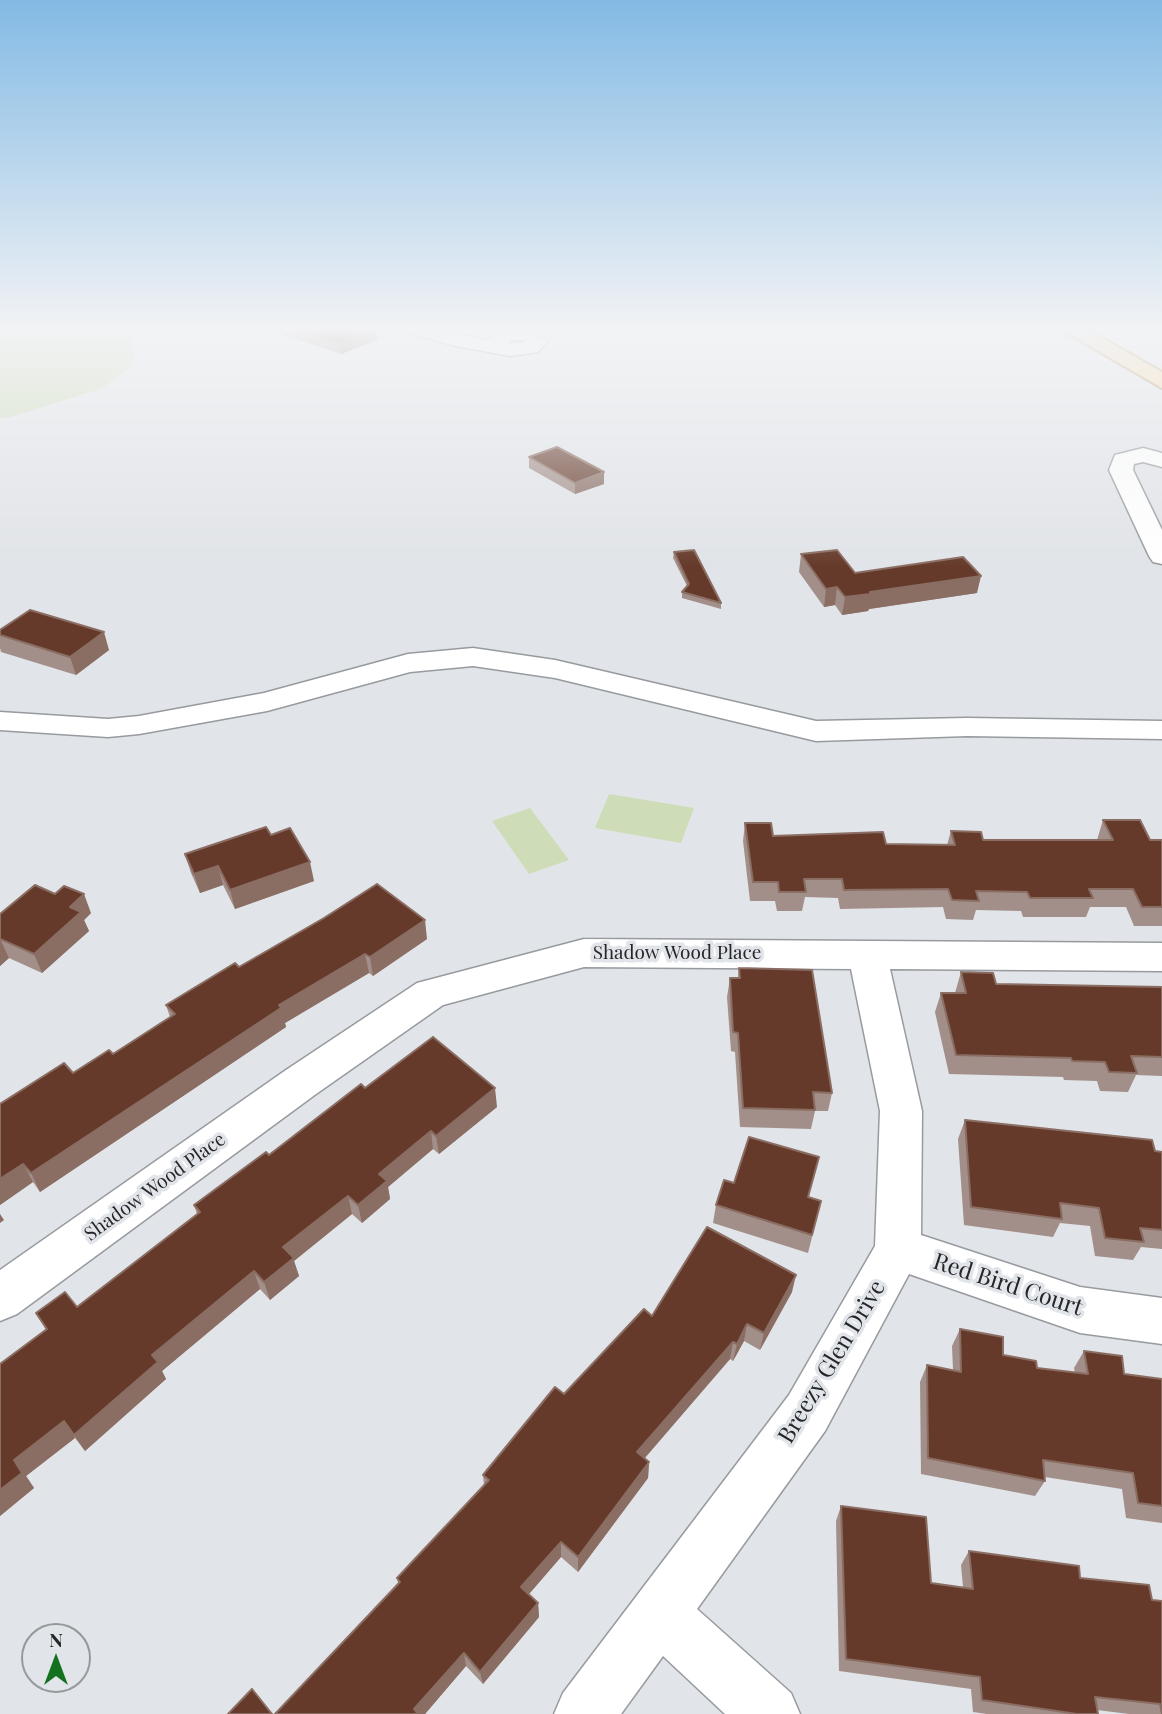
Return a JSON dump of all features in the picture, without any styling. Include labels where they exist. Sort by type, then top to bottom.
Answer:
[{"type":"street","points":[[1162,460],[1143,455],[1130,457],[1123,460],[1121,470],[1162,556]]},
{"type":"street","points":[[0,721],[108,728],[139,725],[267,702],[408,663],[473,657],[555,669],[816,731],[967,727],[1162,730]]},
{"type":"street","name":"Shadow Wood Place","points":[[0,1298],[290,1090],[432,994],[584,953],[1162,957]]},
{"type":"street","name":"Breezy Glen Drive","points":[[584,1714],[807,1413],[898,1249],[901,1111],[867,953]]},
{"type":"street","name":"Red Bird Court","points":[[898,1249],[1080,1310],[1162,1321]]},
{"type":"street","points":[[658,1613],[770,1714]]},
{"type":"green space","points":[[0,407],[43,407],[11,417],[0,418]]},
{"type":"green space","points":[[609,794],[694,808],[681,843],[595,828]]},
{"type":"green space","points":[[530,808],[569,860],[529,874],[492,821]]},
{"type":"building","points":[[557,447],[604,472],[575,483],[529,457]]},
{"type":"building","points":[[694,550],[721,603],[682,592],[689,584],[674,552]]},
{"type":"building","points":[[837,550],[855,573],[963,557],[981,576],[845,597],[837,587],[826,589],[801,554]]},
{"type":"building","points":[[30,610],[104,632],[70,657],[0,635],[0,630]]},
{"type":"building","points":[[1103,820],[1140,820],[1150,840],[1162,840],[1162,907],[1142,907],[1133,889],[1089,889],[1093,898],[1030,898],[1027,892],[976,891],[979,901],[952,900],[948,889],[844,890],[842,879],[804,879],[806,892],[779,892],[778,882],[753,882],[745,823],[771,823],[773,836],[883,832],[886,844],[955,845],[951,831],[981,832],[983,840],[1113,840]]},
{"type":"building","points":[[266,827],[271,835],[290,828],[310,862],[230,890],[218,866],[194,874],[185,854]]},
{"type":"building","points":[[377,884],[425,920],[370,957],[365,954],[279,1005],[281,1008],[31,1173],[23,1164],[0,1179],[0,1104],[64,1063],[73,1073],[109,1050],[113,1054],[175,1014],[166,1005],[235,963],[239,967]]},
{"type":"building","points":[[35,885],[55,894],[64,886],[84,894],[70,907],[81,912],[34,954],[0,939],[0,914]]},
{"type":"building","points":[[739,968],[812,970],[832,1093],[813,1092],[815,1110],[743,1108],[738,1033],[733,1032],[730,978],[740,978]]},
{"type":"building","points":[[961,972],[993,973],[996,984],[1162,987],[1162,1057],[1131,1056],[1137,1073],[1109,1072],[1105,1062],[1072,1061],[1071,1058],[956,1055],[941,993],[966,993]]},
{"type":"building","points":[[433,1037],[495,1088],[436,1136],[431,1131],[379,1174],[387,1181],[358,1205],[348,1196],[283,1247],[294,1258],[264,1282],[254,1271],[152,1355],[158,1362],[74,1435],[64,1421],[14,1460],[22,1473],[0,1490],[0,1364],[47,1329],[36,1313],[65,1292],[77,1307],[200,1212],[194,1205],[266,1152],[269,1155],[361,1084],[365,1088]]},
{"type":"building","points":[[965,1120],[1152,1140],[1155,1151],[1162,1152],[1162,1230],[1140,1228],[1144,1242],[1105,1238],[1099,1208],[1060,1203],[1062,1219],[971,1207]]},
{"type":"building","points":[[749,1137],[819,1157],[808,1197],[821,1201],[812,1235],[716,1205],[724,1180],[734,1183]]},
{"type":"building","points":[[707,1227],[796,1275],[764,1333],[747,1324],[737,1344],[733,1342],[637,1452],[649,1462],[578,1557],[561,1542],[521,1587],[538,1603],[480,1672],[464,1653],[414,1709],[418,1714],[275,1714],[400,1582],[397,1578],[489,1480],[483,1475],[555,1387],[564,1394],[644,1309],[652,1316]]},
{"type":"building","points":[[960,1329],[1003,1337],[1003,1355],[1036,1361],[1037,1368],[1088,1374],[1084,1351],[1122,1356],[1124,1374],[1162,1379],[1162,1506],[1138,1503],[1133,1473],[1043,1460],[1045,1481],[928,1458],[927,1365],[961,1372]]},
{"type":"building","points":[[841,1506],[926,1517],[931,1583],[973,1589],[969,1551],[1079,1566],[1080,1578],[1149,1585],[1152,1600],[1162,1601],[1162,1714],[1160,1704],[1095,1697],[1098,1714],[1077,1714],[982,1700],[980,1677],[846,1659]]},
{"type":"building","points":[[252,1689],[272,1714],[228,1714]]}]
